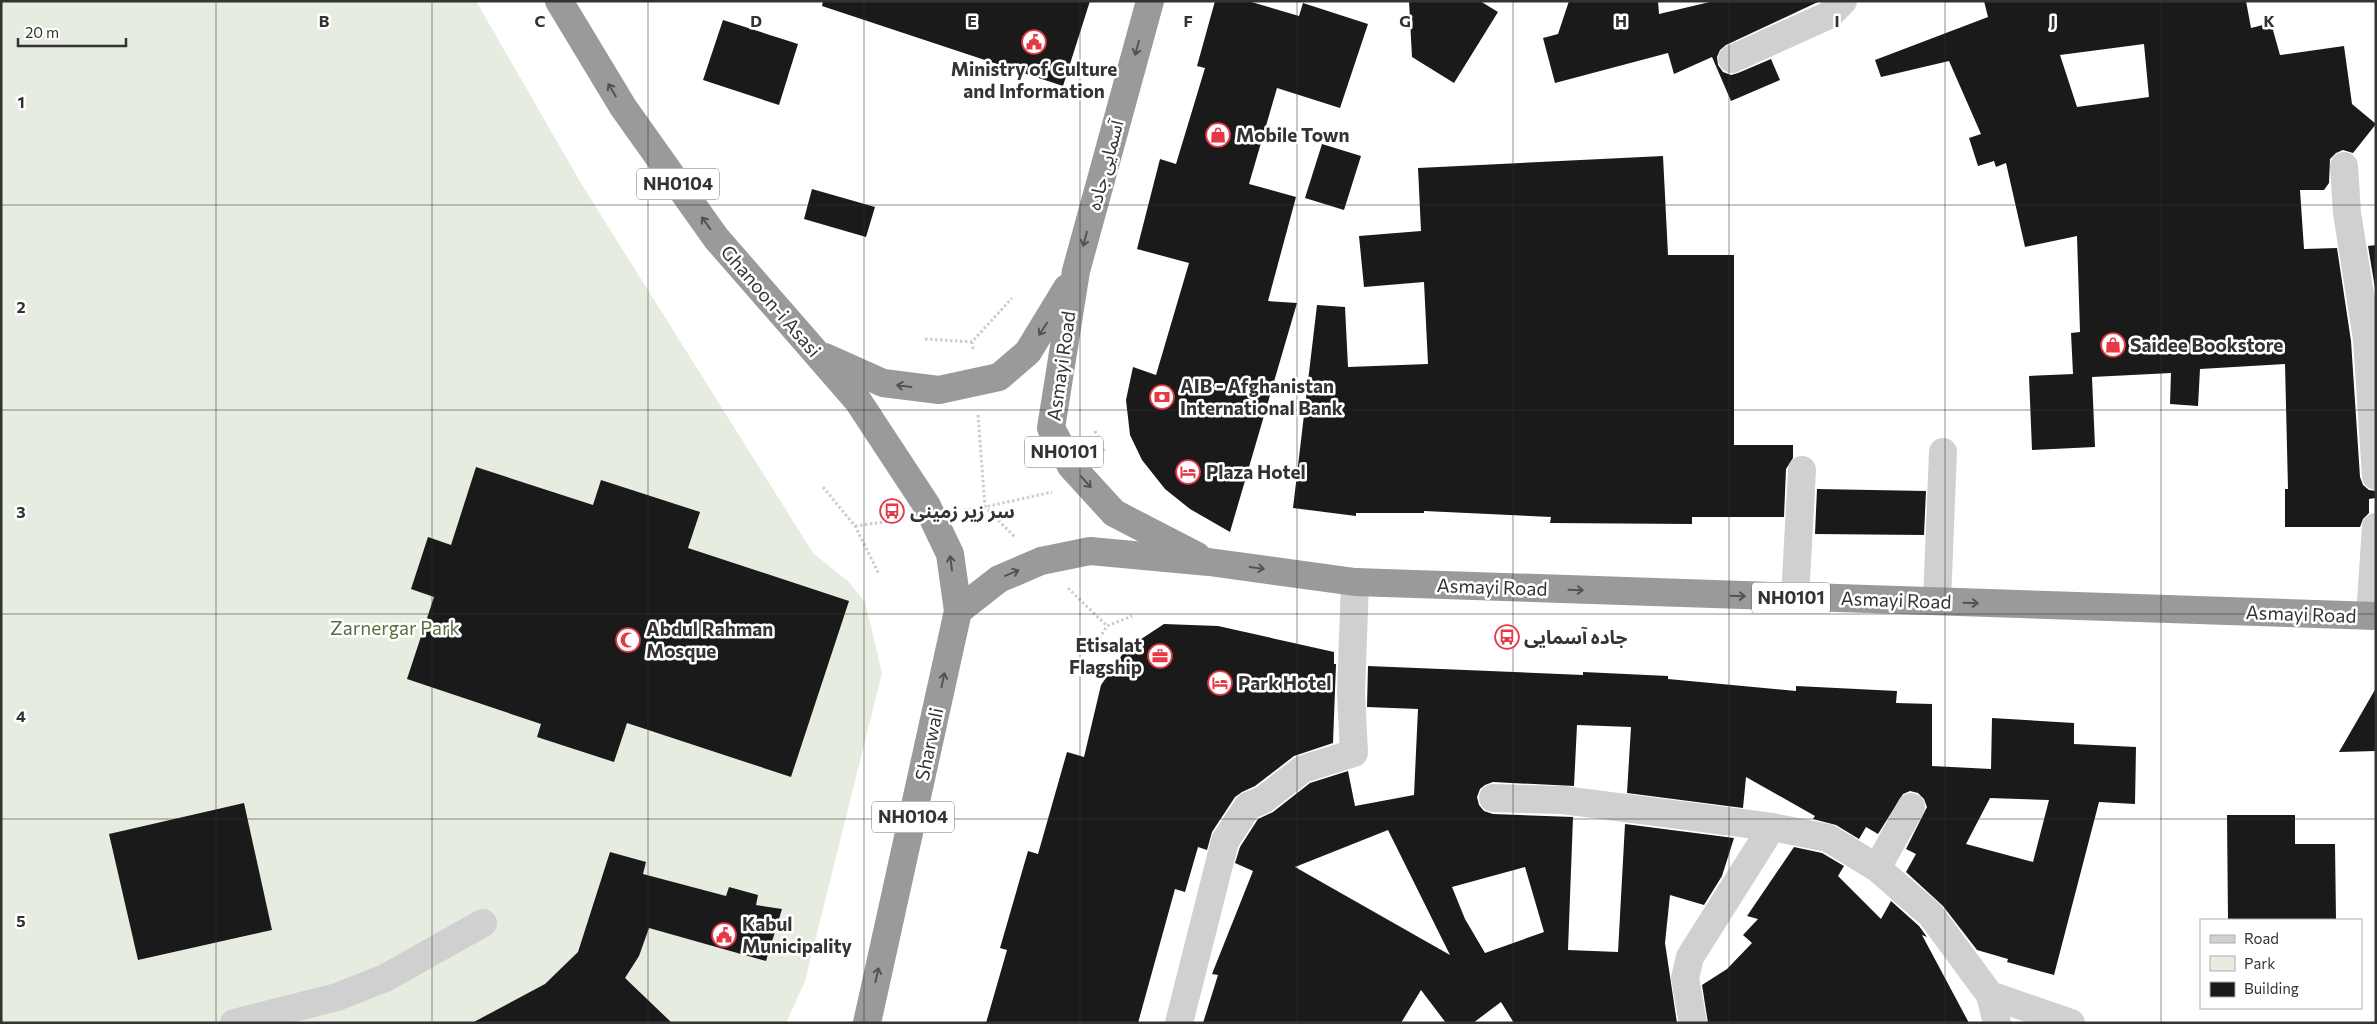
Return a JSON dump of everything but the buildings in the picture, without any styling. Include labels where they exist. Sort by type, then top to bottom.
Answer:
[{"type":"highway","name":"Ghanoon-i Asasi","points":[[558,1],[623,107],[716,238],[858,401],[926,506],[950,554],[958,611]]},
{"type":"highway","name":"آسمایی جاده","points":[[1076,271],[1150,1]]},
{"type":"highway","name":"NH0104","points":[[816,354],[883,383],[938,390],[999,377],[1028,352],[1062,299],[1076,271]]},
{"type":"highway","name":"Asmayi Road","points":[[1076,271],[1051,428],[1071,466],[1114,513],[1208,562]]},
{"type":"highway","name":"Asmayi Road","points":[[958,611],[999,579],[1041,561],[1090,551],[1208,562],[1355,582],[2373,616]]},
{"type":"highway","name":"Sharwali","points":[[867,1023],[958,611]]},
{"type":"street","points":[[1732,59],[1829,15],[1843,1]]},
{"type":"street","points":[[2344,166],[2347,213],[2367,340],[2376,476]]},
{"type":"street","points":[[1937,602],[1943,452]]},
{"type":"street","points":[[1795,598],[1802,470]]},
{"type":"street","points":[[2373,616],[2376,526]]},
{"type":"street","points":[[1179,1023],[1225,842],[1248,806],[1264,800],[1303,769],[1354,753],[1351,693],[1355,582]]},
{"type":"street","points":[[1494,798],[1564,800],[1772,827],[1828,838],[1877,868],[1931,915],[1990,995],[1997,1023]]},
{"type":"street","points":[[1877,868],[1910,807]]},
{"type":"street","points":[[1693,1023],[1684,978],[1690,957],[1772,827]]},
{"type":"street","points":[[234,1023],[337,997],[385,978],[483,923]]},
{"type":"street","points":[[1990,995],[2071,1023]]},
{"type":"path","points":[[1012,298],[972,342],[985,507],[1055,491]]},
{"type":"path","points":[[925,339],[972,342]]},
{"type":"path","points":[[823,487],[855,526],[879,574]]},
{"type":"path","points":[[1094,647],[1108,626],[1132,616]]},
{"type":"green space","name":"Zarnergar Park","points":[[1,1],[476,1],[582,185],[813,553],[849,582],[865,602],[882,673],[805,981],[786,1023],[1,1023]]},
{"type":"place","name":"Ministry of Culture and Information","points":[[1034,42]]},
{"type":"place","name":"Mobile Town","points":[[1218,135]]},
{"type":"place","name":"Saidee Bookstore","points":[[2113,345]]},
{"type":"place","name":"AIB - Afghanistan International Bank","points":[[1162,397]]},
{"type":"place","name":"Plaza Hotel","points":[[1188,472]]},
{"type":"place","name":"سر زیر زمینی","points":[[892,511]]},
{"type":"place","name":"جاده آسمایی","points":[[1507,637]]},
{"type":"place","name":"Abdul Rahman Mosque","points":[[628,640]]},
{"type":"place","name":"Etisalat Flagship","points":[[1160,656]]},
{"type":"place","name":"Park Hotel","points":[[1220,683]]},
{"type":"place","name":"Kabul Municipality","points":[[724,935]]}]
